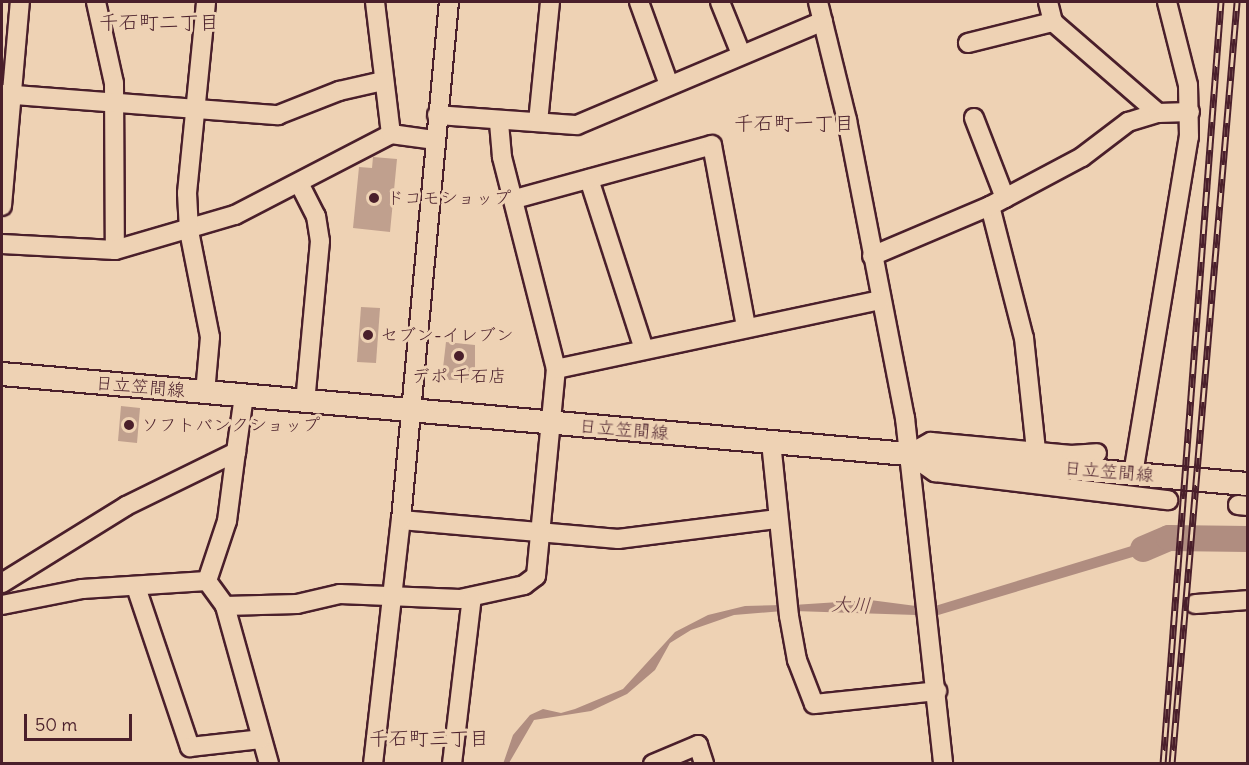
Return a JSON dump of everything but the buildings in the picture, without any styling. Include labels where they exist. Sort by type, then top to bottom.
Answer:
[{"type":"main road","name":"日立笠間線","points":[[2,374],[1248,484]]},
{"type":"street","points":[[2,206],[7,94],[21,2]]},
{"type":"street","points":[[96,2],[111,64],[115,250]]},
{"type":"street","points":[[205,393],[210,337],[189,231],[196,108],[206,2]]},
{"type":"street","points":[[375,2],[391,134]]},
{"type":"street","points":[[373,764],[401,520],[448,2]]},
{"type":"street","points":[[538,123],[550,2]]},
{"type":"street","points":[[639,2],[669,85]]},
{"type":"street","points":[[720,2],[741,54]]},
{"type":"street","points":[[818,2],[872,256],[909,454],[937,691],[943,764]]},
{"type":"street","points":[[1048,2],[1053,22],[1158,113]]},
{"type":"street","points":[[1133,474],[1186,165],[1190,112],[1188,85],[1167,2]]},
{"type":"street","points":[[437,115],[577,126],[741,54],[823,21]]},
{"type":"street","points":[[968,43],[1053,22]]},
{"type":"street","points":[[7,94],[278,115],[339,91],[383,81]]},
{"type":"street","points":[[872,256],[997,202],[1082,157],[1128,122],[1158,113],[1190,112]]},
{"type":"street","points":[[974,118],[997,202],[1024,338],[1036,451]]},
{"type":"street","points":[[225,606],[297,604],[340,594],[391,598],[472,597],[524,585],[536,576],[543,532],[556,369],[515,199],[502,157],[500,121]]},
{"type":"street","points":[[2,244],[115,250],[189,231],[235,215],[391,134],[434,140]]},
{"type":"street","points":[[515,199],[712,145],[746,327]]},
{"type":"street","points":[[589,180],[644,349]]},
{"type":"street","points":[[299,183],[316,216],[320,241],[305,402]]},
{"type":"street","points":[[556,369],[880,300]]},
{"type":"street","points":[[207,581],[227,521],[244,396]]},
{"type":"street","points":[[771,442],[776,519],[797,660],[814,704],[937,691]]},
{"type":"street","points":[[909,454],[931,442],[1036,451],[1097,453]]},
{"type":"street","points":[[2,583],[126,506],[236,452]]},
{"type":"street","points":[[909,454],[935,472],[1168,500]]},
{"type":"street","points":[[401,520],[618,539],[776,519]]},
{"type":"street","points":[[2,605],[82,589],[207,581]]},
{"type":"street","points":[[207,581],[225,606],[269,764]]},
{"type":"street","points":[[136,587],[190,747],[261,739]]},
{"type":"street","points":[[452,764],[472,597]]},
{"type":"street","points":[[1195,604],[1248,600]]},
{"type":"street","points":[[653,764],[698,745],[704,764]]},
{"type":"water","points":[[1174,533],[1173,545],[935,616],[935,606]]},
{"type":"water","points":[[1225,533],[1247,536],[1247,543],[1225,541],[1196,546],[1198,537]]},
{"type":"water","points":[[870,600],[916,606],[916,615],[794,611],[793,605]]},
{"type":"water","points":[[783,605],[783,611],[734,615],[691,630],[670,643],[655,670],[627,694],[591,711],[534,720],[509,763],[503,764],[513,735],[530,715],[543,709],[561,713],[623,689],[675,632],[708,615],[745,606]]},
{"type":"waterway","name":"大川","points":[[1143,549],[1169,538],[1248,539]]},
{"type":"railway","points":[[1163,764],[1221,2]]},
{"type":"railway","points":[[1172,764],[1237,2]]},
{"type":"place","name":"ドコモショップ","points":[[374,198]]},
{"type":"place","name":"セブン-イレブン","points":[[368,335]]},
{"type":"place","name":"デポ 千石店","points":[[459,356]]},
{"type":"place","name":"ソフトバンクショップ","points":[[129,425]]},
{"type":"district","name":"千石町二丁目","points":[[159,21]]},
{"type":"district","name":"千石町一丁目","points":[[794,122]]},
{"type":"district","name":"千石町三丁目","points":[[429,737]]}]
